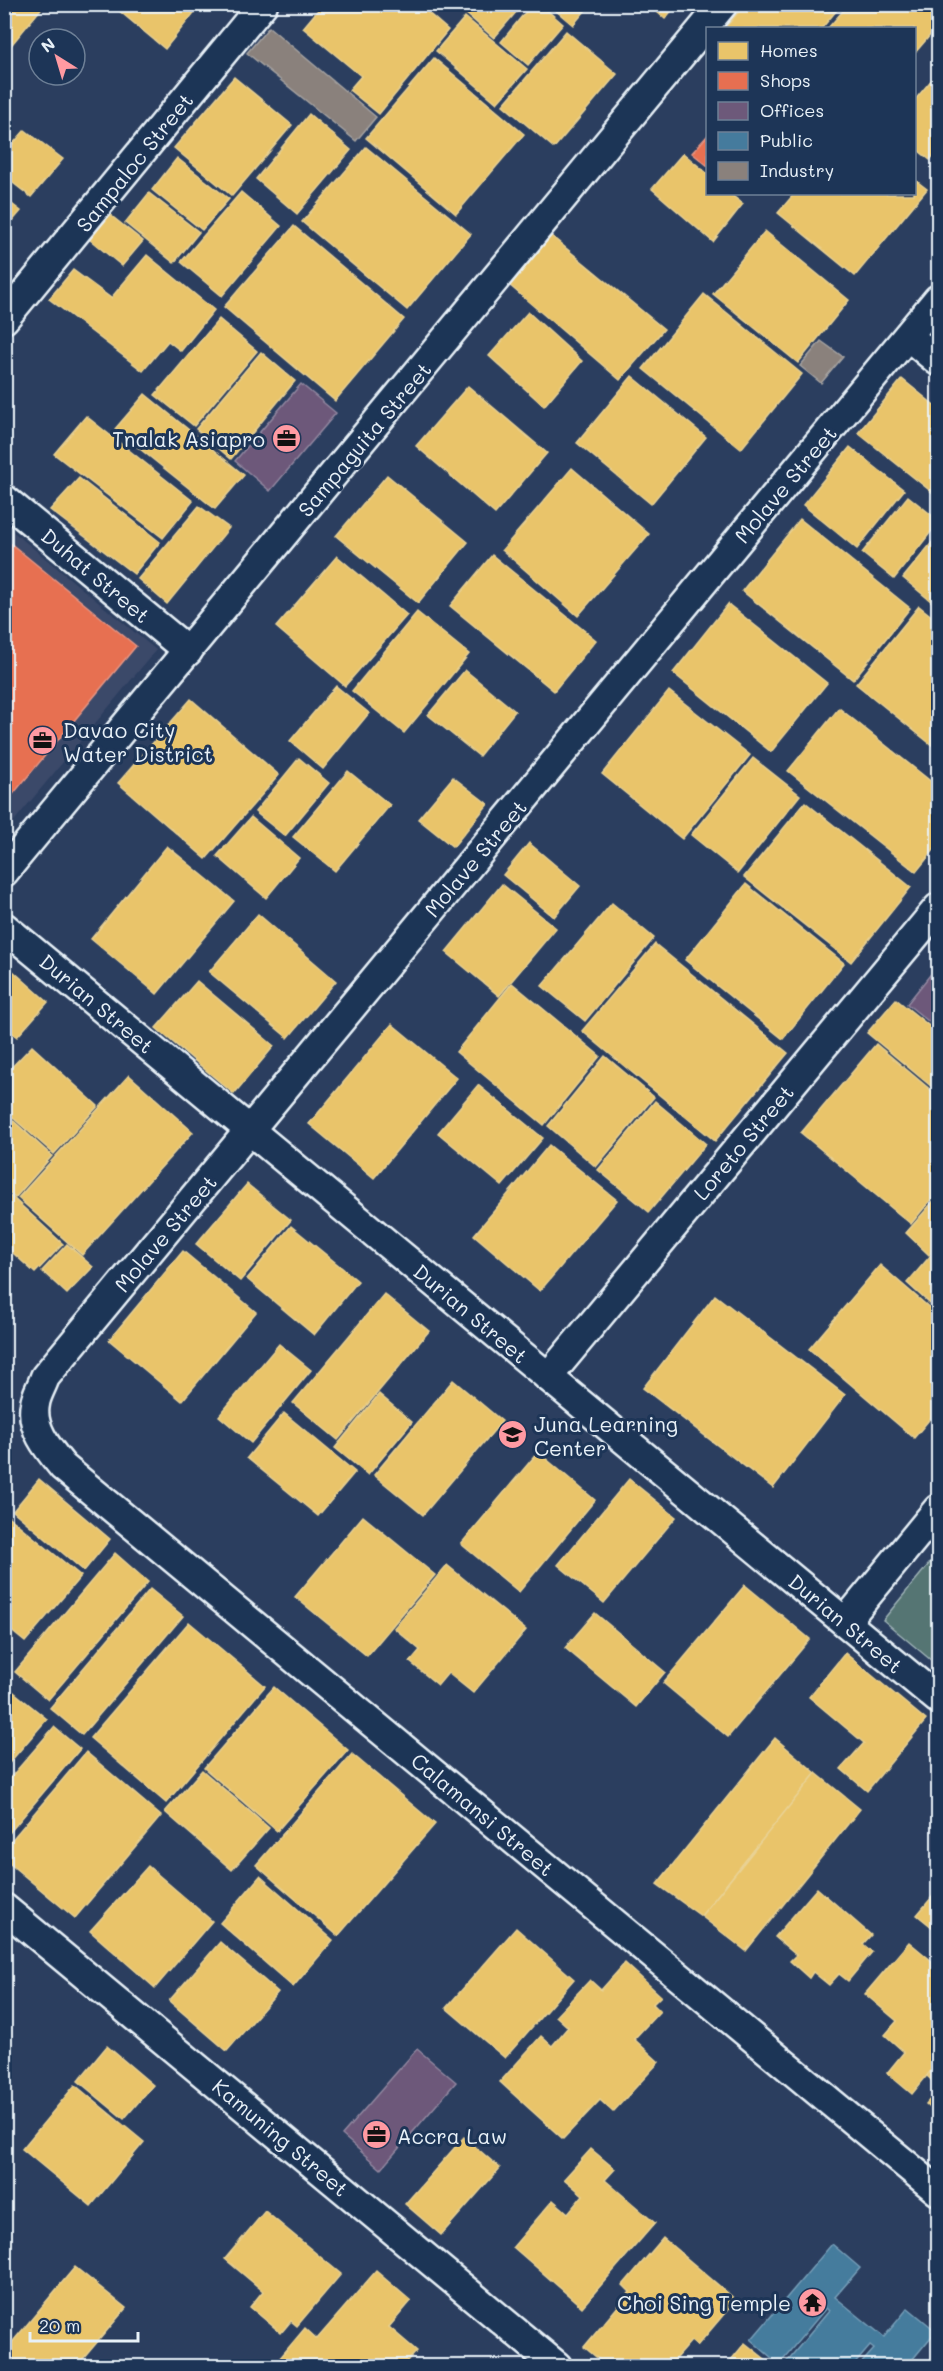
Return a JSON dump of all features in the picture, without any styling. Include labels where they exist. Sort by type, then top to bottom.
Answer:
[{"type":"street","name":"Sampaloc Street","points":[[4,319],[263,4]]},
{"type":"street","name":"Sampaguita Street","points":[[4,872],[723,4]]},
{"type":"street","name":"Molave Street","points":[[37,1428],[34,1404],[45,1377],[939,299]]},
{"type":"street","points":[[908,336],[939,361]]},
{"type":"street","name":"Duhat Street","points":[[4,499],[188,651]]},
{"type":"street","name":"Loreto Street","points":[[548,1377],[939,908]]},
{"type":"street","name":"Durian Street","points":[[4,927],[939,1699]]},
{"type":"street","name":"Calamansi Street","points":[[37,1428],[48,1450],[63,1467],[939,2192]]},
{"type":"street","points":[[845,1622],[939,1509]]},
{"type":"street","name":"Kamuning Street","points":[[4,1908],[556,2367]]},
{"type":"shaded area","name":"Davao City Water District","points":[[5,525],[156,650],[5,832]]},
{"type":"green space","points":[[938,1553],[938,1666],[883,1620]]},
{"type":"building: Homes","points":[[4,4],[45,4],[4,54]]},
{"type":"building: Homes","points":[[111,4],[201,4],[165,49]]},
{"type":"building: Homes","points":[[323,4],[418,4],[448,30],[379,114],[349,90],[361,76],[303,28]]},
{"type":"building: Homes","points":[[455,4],[523,4],[494,38]]},
{"type":"building: Homes","points":[[532,4],[540,4],[563,24],[528,65],[501,42]]},
{"type":"building: Homes","points":[[548,4],[591,4],[573,25]]},
{"type":"building: Homes","points":[[648,4],[677,4],[665,19]]},
{"type":"building: Homes","points":[[745,4],[842,4],[823,27],[726,27]]},
{"type":"building: Homes","points":[[849,4],[930,4],[938,11],[938,26],[916,52],[916,27],[829,27]]},
{"type":"building: Homes","points":[[465,17],[527,69],[497,103],[436,51]]},
{"type":"building: Homes","points":[[566,31],[617,74],[554,148],[503,105]]},
{"type":"building: Homes","points":[[434,58],[524,134],[456,214],[366,138]]},
{"type":"building: Homes","points":[[938,72],[938,150],[930,160],[916,149],[916,99]]},
{"type":"building: Homes","points":[[234,77],[292,125],[232,196],[174,148]]},
{"type":"building: Homes","points":[[309,114],[351,150],[297,214],[256,179]]},
{"type":"building: Homes","points":[[25,130],[63,159],[31,197],[4,176],[4,154]]},
{"type":"building: Homes","points":[[366,147],[471,234],[407,310],[302,222]]},
{"type":"building: Homes","points":[[683,153],[706,172],[706,195],[731,195],[743,204],[713,242],[652,189]]},
{"type":"building: Homes","points":[[177,158],[229,199],[202,230],[152,190]]},
{"type":"building: Homes","points":[[916,181],[927,189],[855,276],[778,213],[793,195],[916,195]]},
{"type":"building: Homes","points":[[241,192],[281,226],[222,296],[181,262]]},
{"type":"building: Homes","points":[[149,193],[199,232],[174,263],[125,223]]},
{"type":"building: Homes","points":[[4,198],[21,211],[4,231]]},
{"type":"building: Homes","points":[[109,214],[143,241],[122,266],[89,239]]},
{"type":"building: Homes","points":[[294,226],[404,319],[335,401],[224,307]]},
{"type":"building: Homes","points":[[765,231],[849,300],[798,363],[713,294]]},
{"type":"building: Homes","points":[[550,235],[664,329],[620,380],[508,284]]},
{"type":"building: Homes","points":[[147,255],[214,310],[181,351],[168,341],[143,371],[49,299],[73,270],[111,298]]},
{"type":"building: Homes","points":[[704,294],[802,374],[741,449],[643,369]]},
{"type":"building: Homes","points":[[528,312],[582,361],[544,406],[489,356]]},
{"type":"building: Homes","points":[[219,319],[257,351],[194,426],[155,395]]},
{"type":"building: Homes","points":[[261,352],[295,381],[231,459],[196,429]]},
{"type":"building: Homes","points":[[632,376],[706,437],[651,504],[577,443]]},
{"type":"building: Homes","points":[[902,379],[938,408],[938,497],[858,433]]},
{"type":"building: Homes","points":[[468,386],[547,453],[495,514],[416,446]]},
{"type":"building: Homes","points":[[145,394],[244,475],[215,509],[115,429]]},
{"type":"building: Homes","points":[[86,416],[193,501],[163,538],[54,454]]},
{"type":"building: Homes","points":[[850,447],[904,490],[857,549],[803,505]]},
{"type":"building: Homes","points":[[572,468],[649,534],[578,616],[502,550]]},
{"type":"building: Homes","points":[[387,475],[468,542],[418,603],[336,536]]},
{"type":"building: Homes","points":[[79,478],[160,542],[134,574],[50,510]]},
{"type":"building: Homes","points":[[908,496],[938,520],[938,523],[894,579],[862,553]]},
{"type":"building: Homes","points":[[199,506],[229,528],[167,604],[138,579]]},
{"type":"building: Homes","points":[[800,519],[910,608],[853,680],[742,591]]},
{"type":"building: Homes","points":[[938,535],[938,607],[903,578]]},
{"type":"building: Homes","points":[[492,555],[596,640],[554,691],[450,606]]},
{"type":"building: Homes","points":[[337,556],[407,615],[345,686],[276,627]]},
{"type":"building: Homes","points":[[728,604],[827,683],[771,752],[673,673]]},
{"type":"building: Homes","points":[[919,606],[938,621],[938,750],[856,684]]},
{"type":"building: Homes","points":[[417,612],[469,654],[404,733],[352,691]]},
{"type":"building: Homes","points":[[465,670],[515,711],[479,756],[428,715]]},
{"type":"building: Homes","points":[[336,686],[369,713],[323,769],[290,741]]},
{"type":"building: Homes","points":[[669,691],[750,755],[682,839],[602,774]]},
{"type":"building: Homes","points":[[191,699],[279,775],[206,859],[118,783]]},
{"type":"building: Homes","points":[[839,708],[938,787],[938,845],[916,872],[788,771]]},
{"type":"building: Homes","points":[[299,758],[329,783],[285,836],[255,812]]},
{"type":"building: Homes","points":[[753,758],[800,795],[738,873],[691,835]]},
{"type":"building: Homes","points":[[348,771],[390,805],[335,871],[293,837]]},
{"type":"building: Homes","points":[[453,777],[488,804],[453,847],[418,819]]},
{"type":"building: Homes","points":[[805,802],[911,887],[851,962],[744,877]]},
{"type":"building: Homes","points":[[251,817],[299,858],[266,898],[217,856]]},
{"type":"building: Homes","points":[[529,843],[580,886],[554,917],[503,875]]},
{"type":"building: Homes","points":[[167,846],[234,901],[157,994],[91,939]]},
{"type":"building: Homes","points":[[502,884],[556,928],[499,996],[446,952]]},
{"type":"building: Homes","points":[[746,884],[844,963],[783,1039],[685,960]]},
{"type":"building: Homes","points":[[612,903],[654,938],[585,1021],[542,986]]},
{"type":"building: Homes","points":[[258,914],[336,981],[288,1038],[209,972]]},
{"type":"building: Homes","points":[[655,944],[788,1053],[715,1141],[582,1031]]},
{"type":"building: Homes","points":[[4,963],[48,1002],[17,1037],[4,1026]]},
{"type":"building: Homes","points":[[197,981],[274,1046],[234,1094],[156,1028]]},
{"type":"building: Homes","points":[[512,983],[600,1056],[544,1125],[456,1052]]},
{"type":"building: Homes","points":[[896,999],[938,1033],[938,1092],[867,1033]]},
{"type":"building: Homes","points":[[392,1024],[457,1078],[374,1178],[309,1124]]},
{"type":"building: Homes","points":[[876,1044],[938,1096],[938,1191],[911,1224],[801,1133]]},
{"type":"building: Homes","points":[[32,1046],[98,1106],[54,1154],[4,1110],[4,1075]]},
{"type":"building: Homes","points":[[605,1056],[654,1097],[596,1167],[548,1126]]},
{"type":"building: Homes","points":[[129,1075],[193,1132],[82,1255],[18,1198]]},
{"type":"building: Homes","points":[[478,1085],[543,1138],[502,1186],[438,1133]]},
{"type":"building: Homes","points":[[655,1101],[706,1144],[649,1212],[598,1170]]},
{"type":"building: Homes","points":[[6,1114],[52,1156],[15,1198],[4,1188]]},
{"type":"building: Homes","points":[[549,1145],[617,1200],[540,1291],[474,1235]]},
{"type":"building: Homes","points":[[247,1184],[291,1220],[240,1281],[196,1244]]},
{"type":"building: Homes","points":[[11,1196],[63,1244],[35,1273],[4,1245],[4,1204]]},
{"type":"building: Homes","points":[[938,1196],[938,1244],[929,1255],[906,1233]]},
{"type":"building: Homes","points":[[291,1226],[358,1281],[314,1335],[247,1279]]},
{"type":"building: Homes","points":[[67,1244],[93,1267],[67,1294],[42,1271]]},
{"type":"building: Homes","points":[[938,1247],[938,1311],[907,1283]]},
{"type":"building: Homes","points":[[183,1251],[256,1312],[182,1401],[109,1340]]},
{"type":"building: Homes","points":[[880,1265],[938,1315],[938,1409],[914,1438],[809,1349]]},
{"type":"building: Homes","points":[[384,1294],[429,1331],[338,1440],[293,1403]]},
{"type":"building: Homes","points":[[715,1295],[845,1395],[773,1488],[643,1388]]},
{"type":"building: Homes","points":[[279,1344],[311,1370],[251,1443],[219,1416]]},
{"type":"building: Homes","points":[[453,1380],[502,1421],[423,1515],[374,1475]]},
{"type":"building: Homes","points":[[379,1394],[412,1422],[368,1475],[335,1448]]},
{"type":"building: Homes","points":[[284,1413],[355,1472],[318,1516],[247,1458]]},
{"type":"building: Homes","points":[[538,1452],[595,1500],[519,1592],[461,1544]]},
{"type":"building: Homes","points":[[39,1479],[110,1539],[84,1571],[13,1511]]},
{"type":"building: Homes","points":[[629,1479],[676,1517],[604,1603],[558,1565]]},
{"type":"building: Homes","points":[[4,1513],[81,1576],[25,1642],[4,1625]]},
{"type":"building: Homes","points":[[363,1516],[435,1575],[367,1656],[295,1597]]},
{"type":"building: Homes","points":[[115,1553],[148,1582],[48,1700],[15,1672]]},
{"type":"building: Homes","points":[[447,1565],[526,1630],[473,1693],[448,1673],[438,1685],[410,1662],[420,1650],[394,1628]]},
{"type":"building: Homes","points":[[745,1585],[810,1639],[728,1737],[663,1683]]},
{"type":"building: Homes","points":[[150,1589],[183,1616],[82,1735],[50,1708]]},
{"type":"building: Homes","points":[[595,1613],[665,1672],[636,1707],[565,1648]]},
{"type":"building: Homes","points":[[189,1622],[265,1686],[166,1803],[90,1738]]},
{"type":"building: Homes","points":[[845,1653],[926,1720],[867,1791],[841,1769],[864,1743],[809,1697]]},
{"type":"building: Homes","points":[[4,1684],[47,1719],[4,1769]]},
{"type":"building: Homes","points":[[274,1687],[348,1750],[277,1831],[204,1768]]},
{"type":"building: Homes","points":[[54,1727],[80,1749],[5,1838],[4,1785]]},
{"type":"building: Homes","points":[[775,1738],[816,1773],[701,1916],[657,1884]]},
{"type":"building: Homes","points":[[86,1752],[161,1816],[75,1918],[4,1859],[4,1849]]},
{"type":"building: Homes","points":[[352,1754],[435,1824],[338,1936],[256,1865]]},
{"type":"building: Homes","points":[[202,1770],[269,1828],[232,1870],[165,1812]]},
{"type":"building: Homes","points":[[816,1773],[860,1809],[746,1951],[701,1916]]},
{"type":"building: Homes","points":[[148,1866],[212,1921],[155,1988],[90,1931]]},
{"type":"building: Homes","points":[[260,1876],[333,1940],[293,1987],[220,1923]]},
{"type":"building: Homes","points":[[817,1888],[871,1935],[863,1944],[872,1952],[848,1981],[839,1974],[829,1985],[813,1972],[809,1978],[790,1961],[796,1955],[775,1937]]},
{"type":"building: Homes","points":[[938,1890],[938,1932],[917,1915]]},
{"type":"building: Homes","points":[[516,1928],[574,1979],[505,2058],[446,2008]]},
{"type":"building: Homes","points":[[220,1942],[278,1992],[227,2051],[169,2001]]},
{"type":"building: Homes","points":[[909,1942],[938,1966],[938,2062],[912,2094],[887,2073],[904,2052],[885,2035],[897,2021],[865,1994]]},
{"type":"building: Homes","points":[[625,1963],[661,1996],[653,2004],[660,2011],[634,2039],[659,2062],[613,2112],[600,2100],[563,2139],[500,2082],[541,2036],[552,2046],[568,2027],[556,2016],[590,1980],[601,1990]]},
{"type":"building: Homes","points":[[107,2046],[153,2085],[124,2119],[78,2081]]},
{"type":"building: Homes","points":[[938,2062],[938,2086],[927,2076]]},
{"type":"building: Homes","points":[[75,2085],[144,2142],[91,2206],[22,2149]]},
{"type":"building: Homes","points":[[938,2090],[938,2115],[926,2104]]},
{"type":"building: Homes","points":[[464,2137],[500,2168],[441,2235],[405,2204]]},
{"type":"building: Homes","points":[[591,2149],[615,2169],[605,2180],[655,2223],[582,2307],[513,2247],[553,2200],[568,2213],[583,2195],[564,2179]]},
{"type":"building: Homes","points":[[265,2211],[341,2274],[297,2326],[291,2321],[281,2333],[250,2307],[263,2291],[225,2259]]},
{"type":"building: Homes","points":[[663,2238],[736,2300],[697,2346],[691,2341],[669,2366],[607,2366],[584,2347],[630,2292],[623,2285]]},
{"type":"building: Homes","points":[[75,2267],[126,2308],[77,2366],[4,2365],[4,2352]]},
{"type":"building: Homes","points":[[376,2271],[411,2301],[389,2327],[417,2351],[403,2366],[274,2365],[305,2328],[317,2339]]},
{"type":"building: Homes","points":[[745,2343],[774,2366],[726,2366]]},
{"type":"building: Shops","points":[[706,137],[706,164],[692,153]]},
{"type":"building: Shops","name":"Davao City Water District","points":[[4,538],[136,646],[4,805]]},
{"type":"building: Offices","points":[[301,384],[336,413],[270,491],[235,461]]},
{"type":"building: Offices","points":[[938,965],[938,1029],[907,1004]]},
{"type":"building: Offices","points":[[417,2049],[456,2082],[381,2169],[342,2135]]},
{"type":"building: Public","name":"Choi Sing Temple","points":[[832,2244],[860,2268],[835,2297],[884,2337],[908,2308],[936,2331],[907,2366],[859,2366],[874,2349],[870,2346],[853,2366],[783,2366],[829,2311],[826,2308],[779,2364],[751,2340]]},
{"type":"building: Industry","points":[[269,27],[376,117],[356,141],[247,53]]},
{"type":"building: Industry","points":[[821,341],[843,357],[821,383],[800,366]]},
{"type":"place","name":"Tnalak Asiapro","points":[[286,438]]},
{"type":"place","name":"Davao City Water District","points":[[42,741]]},
{"type":"place","name":"Juna Learning Center","points":[[513,1435]]},
{"type":"place","name":"Accra Law","points":[[376,2135]]},
{"type":"place","name":"Choi Sing Temple","points":[[812,2302]]}]
